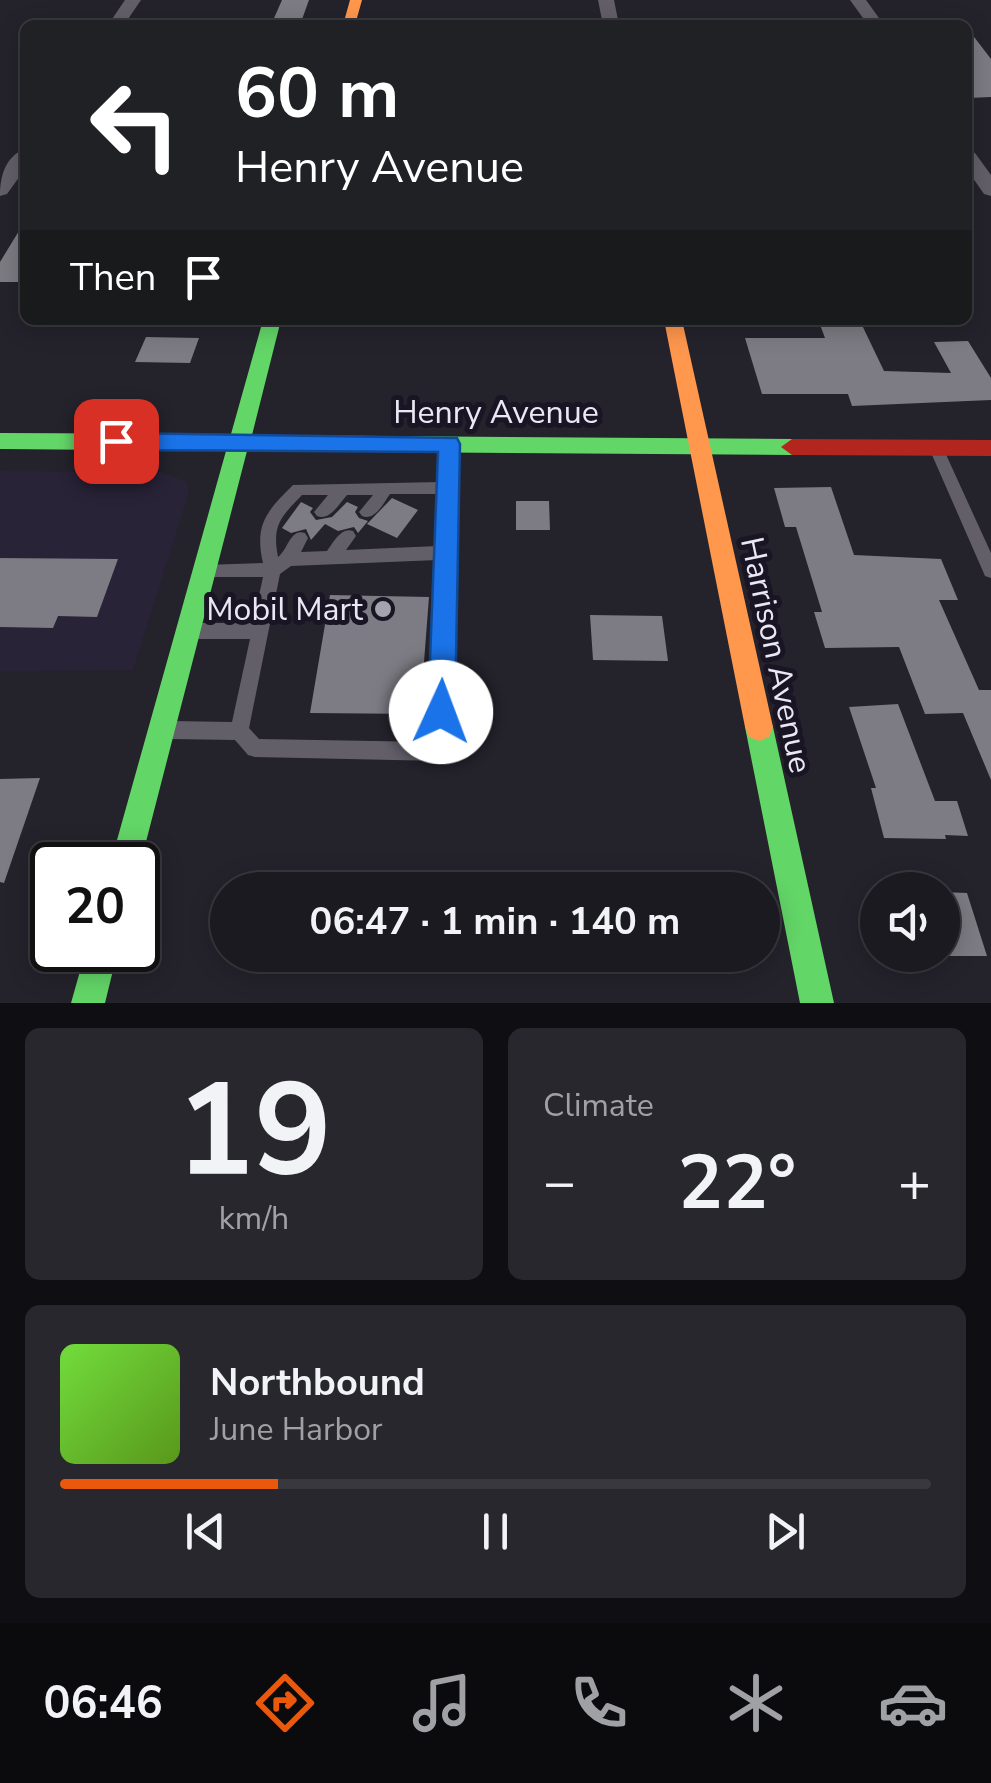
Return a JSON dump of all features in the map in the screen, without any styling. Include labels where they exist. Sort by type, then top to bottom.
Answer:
[{"type":"street","points":[[0,190],[20,161]]},
{"type":"street","points":[[972,162],[991,190]]},
{"type":"street","points":[[131,842],[271,325]]},
{"type":"street","name":"Harrison Avenue","points":[[674,325],[817,1003]]},
{"type":"street","name":"Henry Avenue","points":[[0,440],[991,448]]},
{"type":"street","points":[[88,1003],[96,972]]},
{"type":"lane","points":[[162,730],[239,731],[255,748],[440,752],[449,444]]},
{"type":"lane","points":[[936,448],[991,570]]},
{"type":"lane","points":[[367,512],[386,488]]},
{"type":"lane","points":[[280,564],[265,537],[268,520],[298,489],[448,488]]},
{"type":"lane","points":[[322,512],[343,489]]},
{"type":"lane","points":[[331,557],[348,536]]},
{"type":"lane","points":[[239,731],[280,564],[300,538]]},
{"type":"lane","points":[[206,570],[331,557],[446,553]]},
{"type":"lane","points":[[189,631],[262,631]]},
{"type":"shaded area","points":[[0,471],[161,472],[187,482],[189,492],[133,670],[0,671]]},
{"type":"building","points":[[282,0],[309,0],[302,20],[273,20]]},
{"type":"building","points":[[972,34],[991,59],[991,97],[972,98]]},
{"type":"building","points":[[20,229],[20,282],[0,282],[0,262]]},
{"type":"building","points":[[820,325],[862,325],[884,371],[951,373],[934,342],[968,341],[991,378],[991,400],[852,406],[848,394],[762,394],[745,338],[825,338]]},
{"type":"building","points":[[146,337],[199,338],[190,363],[135,362]]},
{"type":"building","points":[[831,487],[854,555],[941,559],[958,600],[939,600],[979,690],[991,690],[991,780],[963,713],[925,714],[899,647],[825,648],[814,612],[822,612],[796,527],[785,527],[774,488]]},
{"type":"building","points":[[392,498],[418,510],[397,538],[367,524]]},
{"type":"building","points":[[516,501],[549,501],[550,530],[516,530]]},
{"type":"building","points":[[301,502],[313,508],[310,512],[316,520],[332,517],[347,502],[358,507],[355,512],[359,518],[368,521],[358,533],[354,527],[338,531],[325,524],[311,540],[306,529],[291,533],[282,528]]},
{"type":"building","points":[[0,558],[118,559],[97,617],[58,616],[53,628],[0,627]]},
{"type":"building","points":[[330,595],[429,597],[420,714],[310,713]]},
{"type":"building","points":[[590,615],[662,616],[668,661],[593,660]]},
{"type":"building","points":[[898,704],[935,801],[957,801],[968,836],[884,838],[871,788],[876,788],[849,707]]},
{"type":"building","points":[[40,778],[4,883],[0,882],[0,779]]},
{"type":"building","points":[[960,893],[967,893],[987,956],[960,956]]},
{"type":"traffic: fast","points":[[131,842],[271,325]]},
{"type":"traffic: fast","points":[[0,441],[792,447]]},
{"type":"traffic: fast","points":[[759,727],[817,1003]]},
{"type":"traffic: fast","points":[[88,1003],[96,972]]},
{"type":"traffic: slow","points":[[350,20],[356,0]]},
{"type":"traffic: slow","points":[[674,325],[759,727]]},
{"type":"traffic: jam","points":[[792,447],[991,448]]},
{"type":"place","name":"Mobil Mart","points":[[383,609]]},
{"type":"route","points":[[116,441],[449,444],[441,712]]}]
